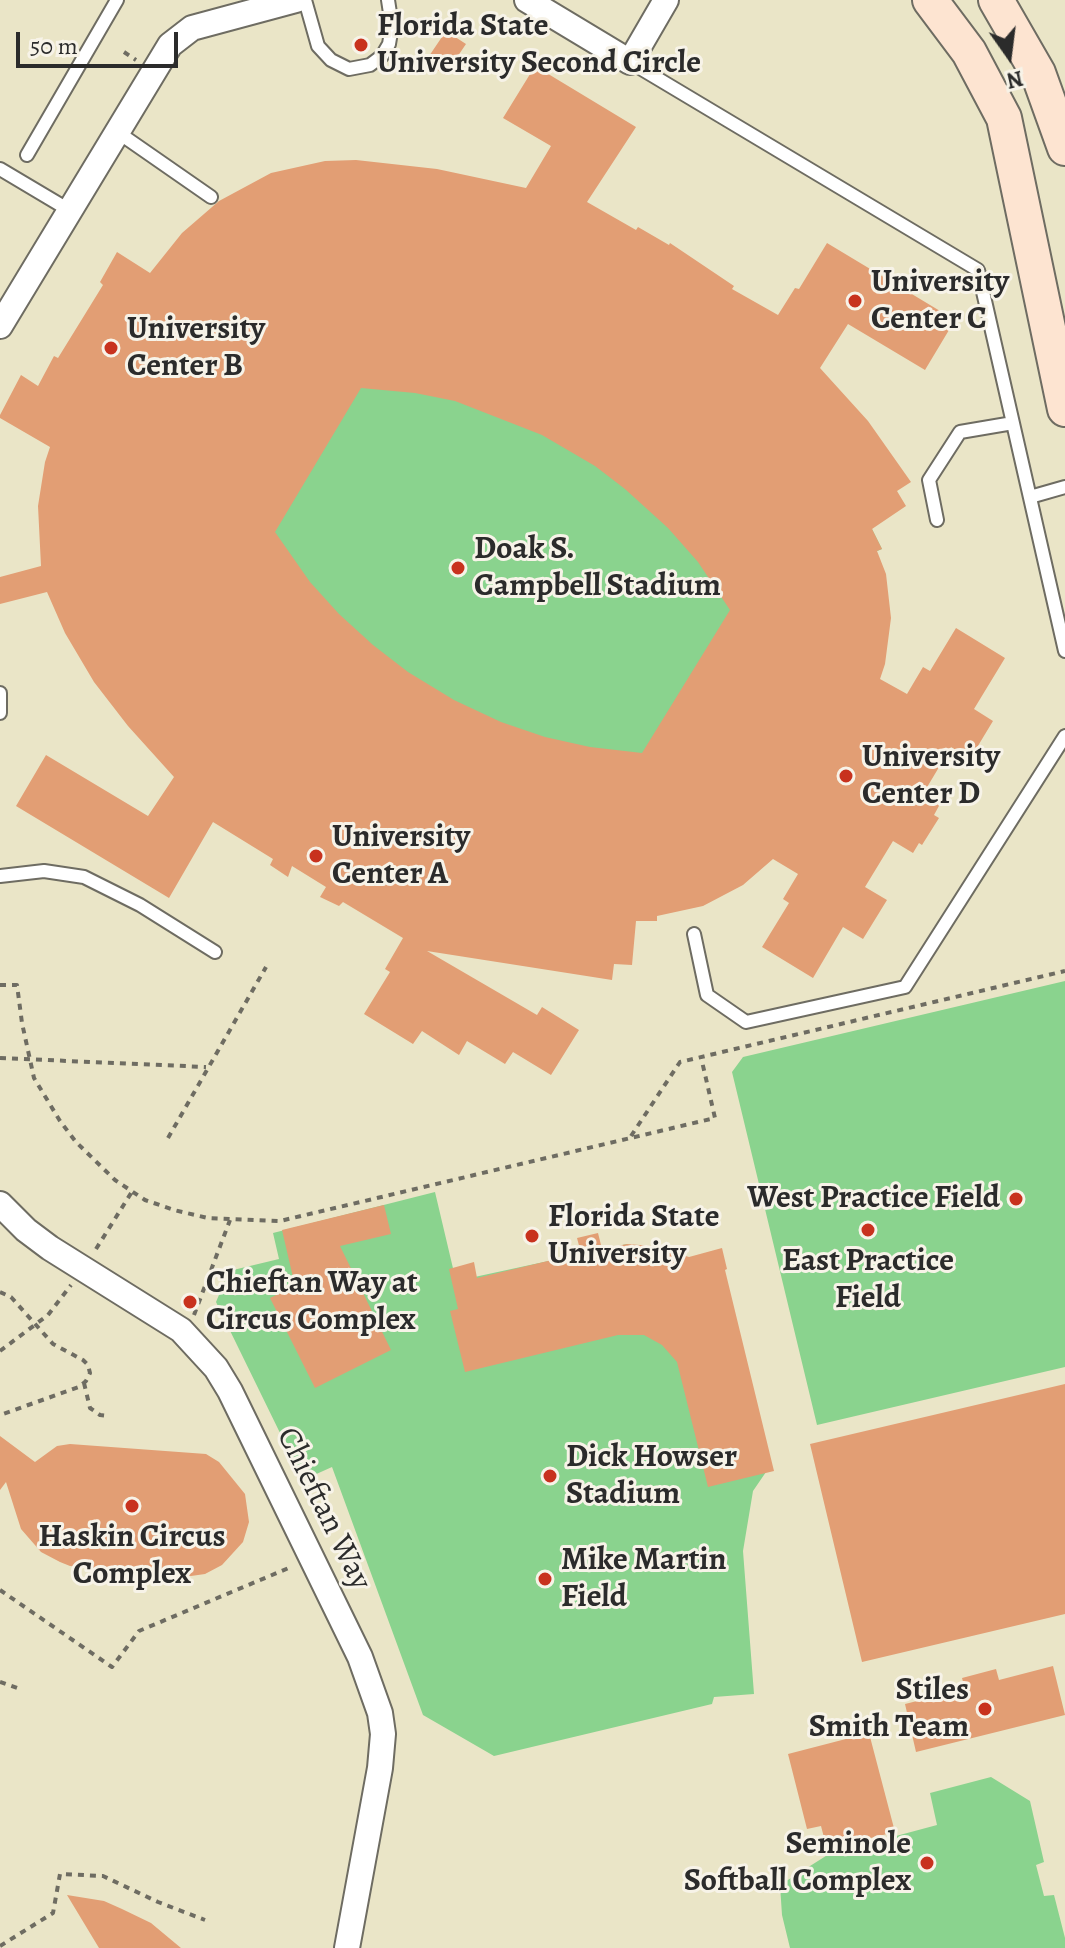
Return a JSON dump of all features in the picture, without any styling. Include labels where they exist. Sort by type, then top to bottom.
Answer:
[{"type":"main road","points":[[930,0],[969,52],[1004,118],[1065,409]]},
{"type":"main road","points":[[996,0],[1038,73],[1065,148]]},
{"type":"street","points":[[0,326],[161,56],[179,35],[207,23],[296,0]]},
{"type":"street","points":[[527,0],[630,62],[666,0]]},
{"type":"street","name":"Chieftan Way","points":[[2,1211],[50,1248],[181,1330],[216,1368],[360,1657],[380,1713],[383,1734],[380,1768],[347,1948]]},
{"type":"lane","points":[[27,155],[117,0]]},
{"type":"lane","points":[[305,0],[318,46],[331,60],[349,69],[370,65],[382,56],[389,44],[392,26],[388,0]]},
{"type":"lane","points":[[630,62],[978,270],[1065,651]]},
{"type":"lane","points":[[116,131],[211,197]]},
{"type":"lane","points":[[0,169],[69,210]]},
{"type":"lane","points":[[937,520],[929,480],[960,432],[1013,423]]},
{"type":"lane","points":[[1030,497],[1065,487]]},
{"type":"lane","points":[[0,693],[0,713]]},
{"type":"lane","points":[[694,934],[707,995],[746,1022],[905,987],[1065,736]]},
{"type":"lane","points":[[0,876],[44,871],[84,877],[140,905],[215,952]]},
{"type":"path","points":[[124,52],[141,63]]},
{"type":"path","points":[[168,1138],[266,967]]},
{"type":"path","points":[[631,1136],[680,1062],[1065,971]]},
{"type":"path","points":[[0,985],[17,985],[34,1078],[76,1142],[115,1180],[145,1200],[174,1210],[230,1220],[280,1221],[715,1118],[701,1057]]},
{"type":"path","points":[[0,1058],[206,1067]]},
{"type":"path","points":[[95,1252],[133,1190]]},
{"type":"path","points":[[194,1316],[230,1220]]},
{"type":"path","points":[[0,1351],[48,1315],[72,1284]]},
{"type":"path","points":[[0,1292],[11,1297],[53,1344],[88,1365],[90,1373],[84,1383],[0,1415]]},
{"type":"path","points":[[84,1383],[90,1408],[100,1415],[109,1416]]},
{"type":"path","points":[[0,1590],[112,1667],[139,1631],[298,1564]]},
{"type":"path","points":[[0,1682],[20,1689]]},
{"type":"path","points":[[0,1946],[53,1913],[60,1874],[103,1876],[205,1920]]},
{"type":"green space","points":[[191,292],[872,529],[882,549],[819,575],[651,853],[657,921],[636,921],[108,428]]},
{"type":"green space","points":[[1065,981],[1065,1367],[817,1425],[732,1072],[743,1057]]},
{"type":"green space","name":"Dick Howser Stadium","points":[[435,1192],[456,1281],[627,1244],[766,1472],[753,1491],[743,1551],[754,1694],[714,1697],[712,1704],[494,1756],[423,1715],[332,1467],[303,1480],[216,1302],[229,1271],[279,1259],[273,1233]]},
{"type":"green space","name":"Seminole Softball Complex","points":[[991,1777],[1030,1801],[1044,1862],[1036,1865],[1044,1896],[1054,1895],[1065,1948],[790,1948],[782,1915],[780,1885],[829,1854],[937,1825],[930,1793]]},
{"type":"building","points":[[446,31],[466,44],[445,75],[425,62]]},
{"type":"building","name":"Doak S. Campbell Stadium","points":[[535,66],[636,127],[587,202],[636,230],[638,227],[670,243],[734,286],[732,289],[778,315],[795,288],[799,289],[827,243],[955,320],[925,370],[848,324],[820,368],[868,421],[911,482],[897,491],[906,506],[872,529],[882,549],[877,551],[886,574],[891,618],[880,679],[907,694],[923,667],[930,671],[956,628],[1005,658],[974,709],[993,721],[970,759],[951,747],[923,794],[940,804],[934,815],[939,818],[922,845],[919,843],[913,853],[893,841],[865,887],[887,900],[863,939],[843,927],[813,978],[762,947],[789,903],[783,899],[798,874],[773,859],[743,885],[703,906],[657,916],[657,921],[636,921],[632,965],[614,964],[612,980],[427,951],[537,1015],[542,1007],[579,1030],[551,1075],[513,1052],[505,1064],[467,1041],[459,1055],[422,1031],[413,1044],[364,1014],[390,972],[385,969],[403,938],[343,902],[339,906],[320,897],[326,887],[292,866],[288,877],[270,865],[273,859],[213,822],[169,898],[16,806],[46,755],[148,816],[174,777],[94,682],[65,633],[47,592],[0,604],[0,577],[41,566],[38,506],[50,447],[0,418],[0,415],[21,375],[38,386],[54,356],[58,358],[103,285],[100,282],[117,252],[150,273],[182,233],[219,201],[271,173],[325,161],[356,160],[437,169],[526,188],[551,146],[503,118]],"holes":[[[361,388],[415,393],[455,401],[542,435],[595,466],[668,528],[698,562],[730,610],[642,753],[590,747],[545,737],[501,722],[454,700],[408,672],[339,614],[310,582],[275,532]]]},
{"type":"building","points":[[384,1205],[391,1234],[340,1246],[391,1350],[315,1388],[270,1298],[295,1286],[282,1230]]},
{"type":"building","points":[[598,1233],[602,1249],[627,1244],[652,1246],[689,1257],[722,1248],[774,1471],[708,1487],[677,1362],[662,1345],[644,1335],[618,1335],[465,1372],[450,1311],[458,1309],[449,1269],[474,1262],[477,1278],[581,1253],[577,1238]]},
{"type":"building","points":[[1065,1384],[1065,1614],[862,1662],[810,1444]]},
{"type":"building","name":"Haskin Circus Complex","points":[[0,1436],[35,1462],[57,1446],[70,1444],[206,1454],[219,1462],[245,1494],[249,1522],[243,1542],[222,1565],[205,1574],[191,1576],[70,1566],[60,1562],[41,1552],[21,1529],[6,1482],[0,1490]]},
{"type":"building","name":"Stiles Smith Team","points":[[1053,1666],[1065,1715],[916,1752],[905,1704],[965,1689],[962,1678],[996,1669],[999,1680]]},
{"type":"building","points":[[869,1733],[895,1832],[827,1849],[821,1826],[807,1829],[788,1754]]},
{"type":"building","points":[[67,1895],[104,1901],[122,1909],[151,1923],[181,1948],[99,1948]]},
{"type":"place","name":"Florida State University Second Circle","points":[[361,45]]},
{"type":"place","name":"University Center C","points":[[855,301]]},
{"type":"place","name":"University Center B","points":[[111,348]]},
{"type":"place","name":"Doak S. Campbell Stadium","points":[[458,568]]},
{"type":"place","name":"University Center D","points":[[846,776]]},
{"type":"place","name":"University Center A","points":[[316,856]]},
{"type":"place","name":"West Practice Field","points":[[1016,1199]]},
{"type":"place","name":"East Practice Field","points":[[868,1230]]},
{"type":"place","name":"Florida State University","points":[[532,1236]]},
{"type":"place","name":"Chieftan Way at Circus Complex","points":[[190,1302]]},
{"type":"place","name":"Dick Howser Stadium","points":[[550,1476]]},
{"type":"place","name":"Haskin Circus Complex","points":[[132,1506]]},
{"type":"place","name":"Mike Martin Field","points":[[545,1579]]},
{"type":"place","name":"Stiles Smith Team","points":[[985,1709]]},
{"type":"place","name":"Seminole Softball Complex","points":[[927,1863]]}]
